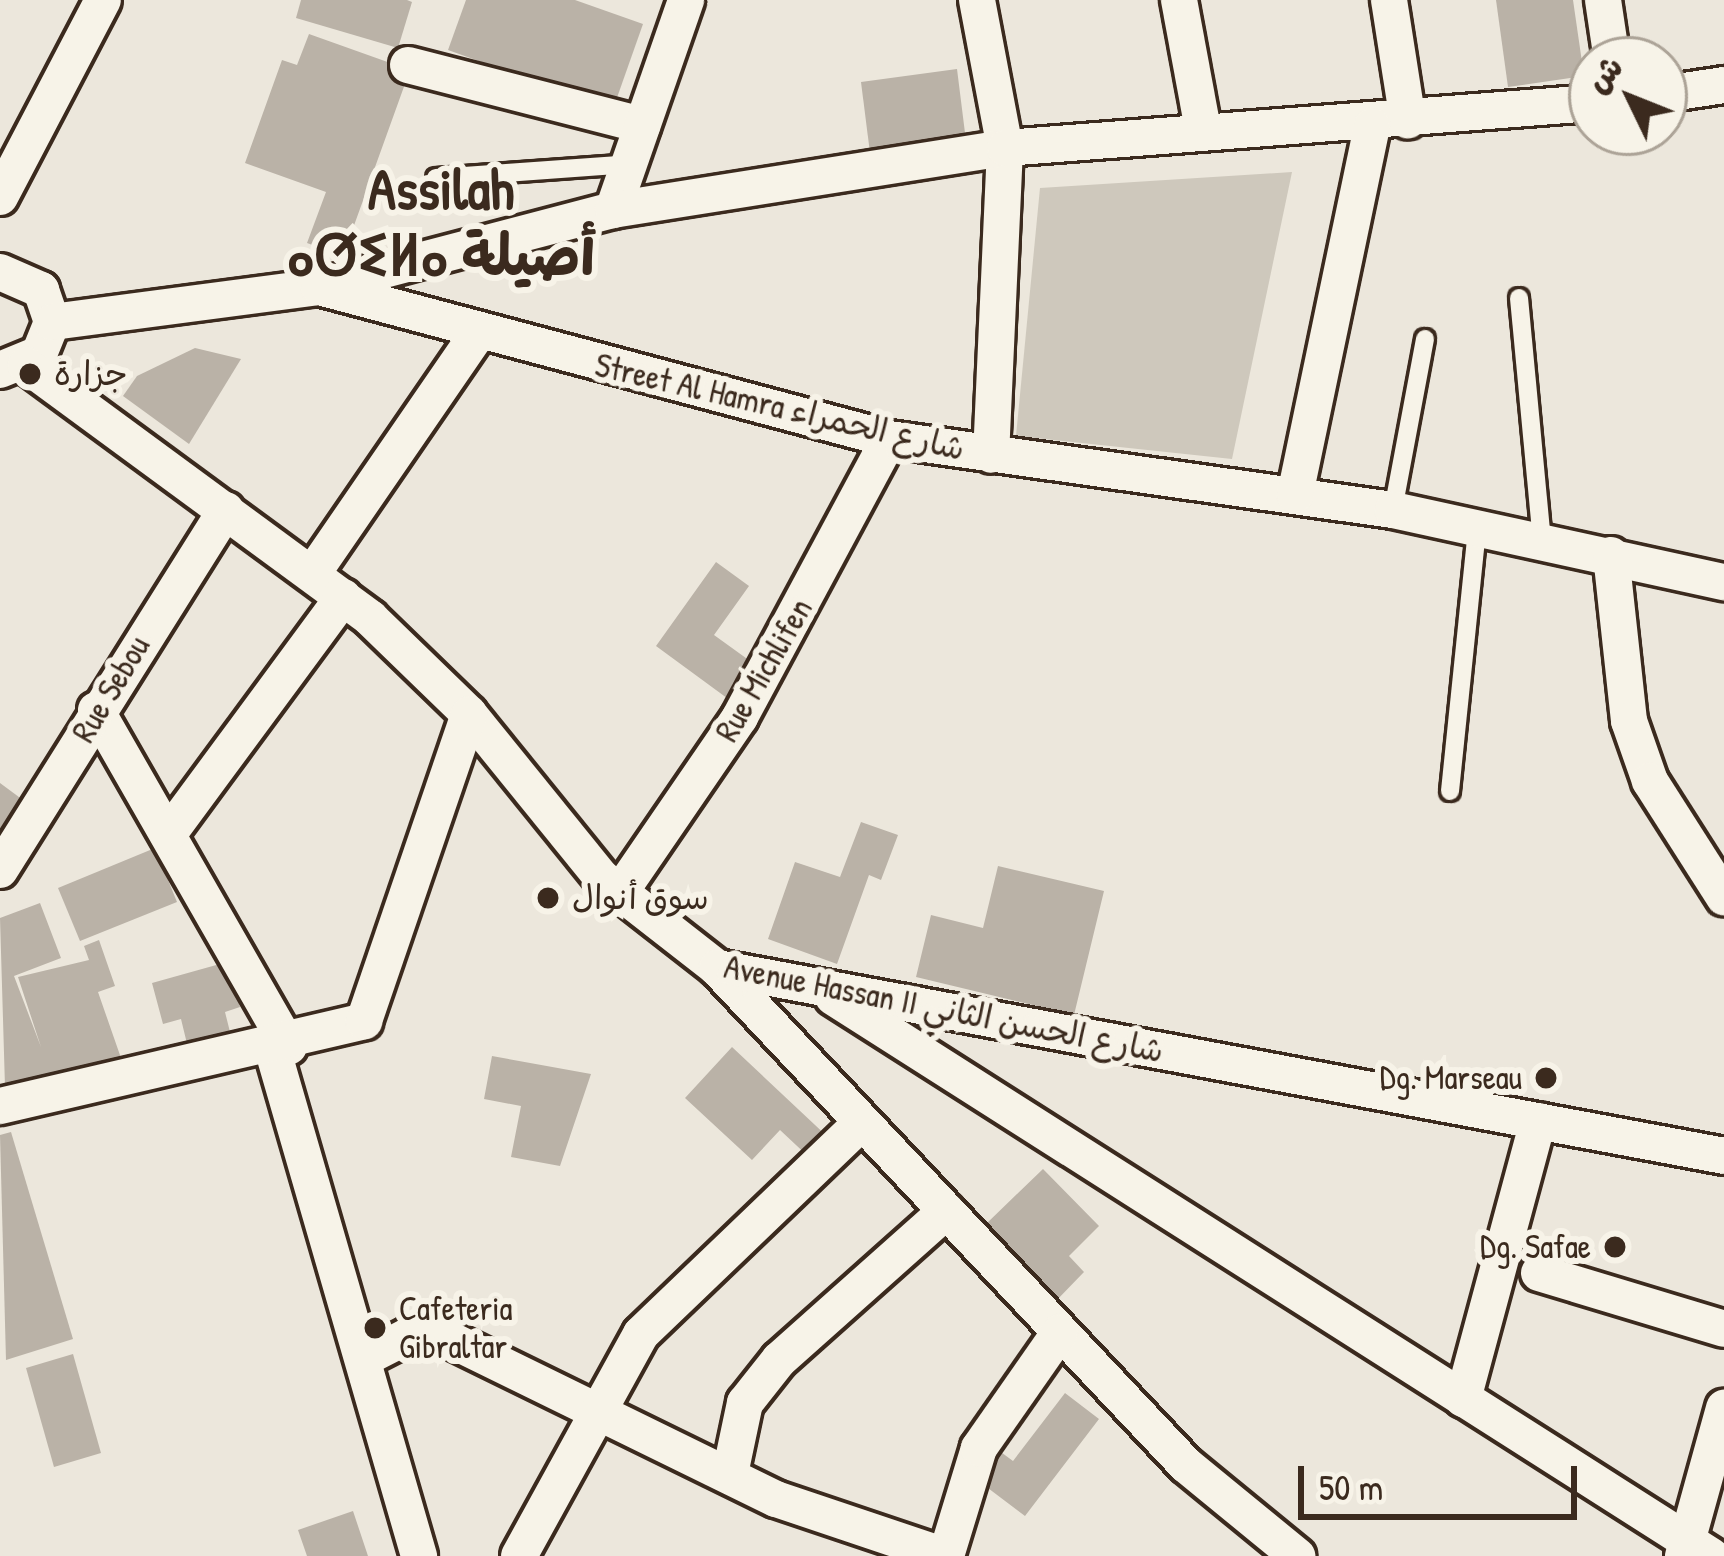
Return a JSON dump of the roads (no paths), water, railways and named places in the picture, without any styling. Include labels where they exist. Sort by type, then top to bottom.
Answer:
[{"type":"street","points":[[1,191],[103,0]]},
{"type":"street","points":[[613,210],[686,0]]},
{"type":"street","points":[[977,0],[1005,148],[991,455]]},
{"type":"street","points":[[1179,0],[1203,129]]},
{"type":"street","points":[[1295,496],[1390,124],[1389,0]]},
{"type":"street","points":[[1603,0],[1608,36]]},
{"type":"street","points":[[408,65],[642,125]]},
{"type":"street","points":[[1688,90],[1724,85]]},
{"type":"street","points":[[319,287],[613,210],[1005,148],[1203,129],[1390,124],[1568,106]]},
{"type":"street","points":[[0,272],[41,290],[52,322],[13,367]]},
{"type":"street","name":"Street Al Hamra شارع الحمراء","points":[[52,322],[319,287],[477,334],[889,439],[1393,510],[1724,582]]},
{"type":"street","points":[[313,573],[477,334]]},
{"type":"street","name":"Avenue Hassan II شارع الحسن الثاني","points":[[13,367],[226,510],[343,597],[469,714],[621,891],[717,968],[1724,1156]]},
{"type":"street","name":"Rue Michlifen","points":[[621,891],[740,717],[889,439]]},
{"type":"street","name":"Rue Sebou","points":[[0,870],[96,710],[226,510]]},
{"type":"street","points":[[1611,555],[1629,721],[1650,781],[1724,897]]},
{"type":"street","points":[[170,832],[343,597]]},
{"type":"street","points":[[96,710],[170,832],[281,1049],[418,1556]]},
{"type":"street","points":[[0,1106],[344,1034],[375,1002],[469,714]]},
{"type":"street","points":[[717,968],[1186,1465],[1297,1556]]},
{"type":"street","points":[[818,987],[1694,1551],[1715,1470],[1724,1408]]},
{"type":"street","points":[[1463,1399],[1538,1121]]},
{"type":"street","points":[[519,1556],[641,1334],[862,1122]]},
{"type":"street","points":[[730,1474],[745,1403],[779,1360],[946,1211]]},
{"type":"street","points":[[1539,1273],[1724,1329]]},
{"type":"street","points":[[363,1359],[407,1336],[447,1338],[600,1416],[730,1474],[946,1556],[979,1448],[1060,1332]]},
{"type":"lane","points":[[436,178],[629,164]]},
{"type":"lane","points":[[1519,298],[1542,543]]},
{"type":"lane","points":[[1393,510],[1425,338]]},
{"type":"lane","points":[[1450,791],[1477,529]]},
{"type":"place","name":"جزارة","points":[[30,374]]},
{"type":"place","name":"سوق أنوال","points":[[548,898]]},
{"type":"place","name":"Dg. Marseau","points":[[1546,1078]]},
{"type":"place","name":"Dg. Safae","points":[[1615,1247]]},
{"type":"place","name":"Cafeteria Gibraltar","points":[[375,1328]]},
{"type":"district","name":"Assilah ⴰⵚⵉⵍⴰ أصيلة","points":[[441,222]]}]
